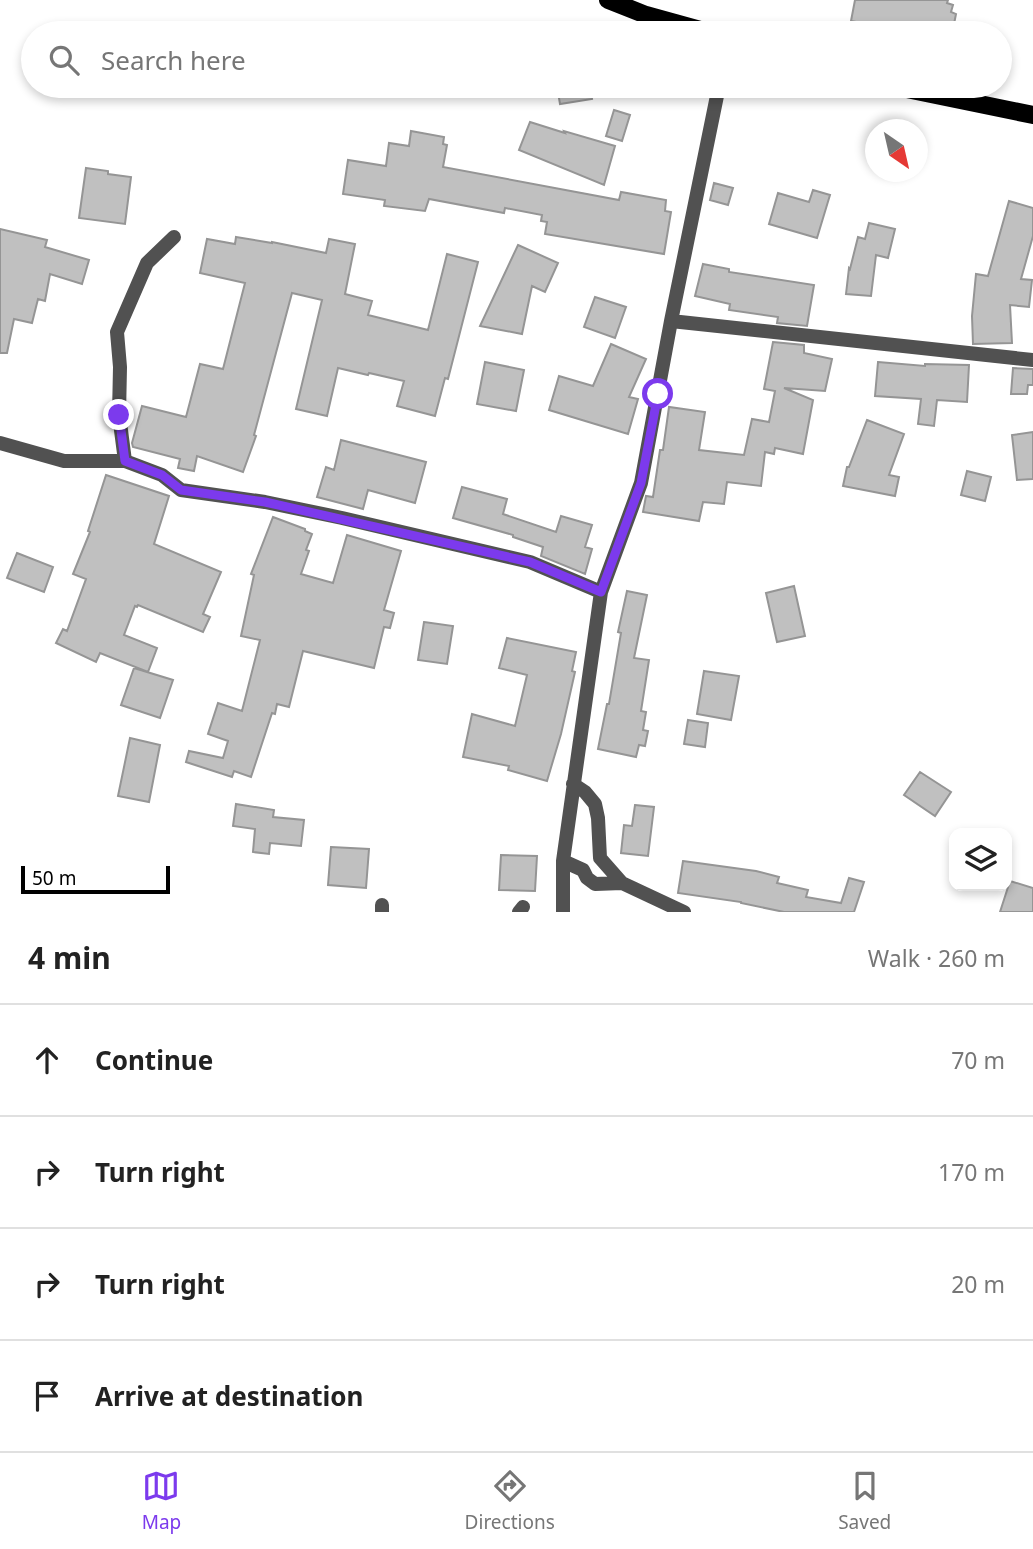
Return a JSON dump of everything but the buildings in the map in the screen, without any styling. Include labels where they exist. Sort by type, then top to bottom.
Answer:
[{"type":"main road","points":[[608,0],[668,21]]},
{"type":"main road","points":[[950,98],[1033,115]]},
{"type":"street","points":[[563,912],[563,861],[601,592],[641,483],[717,98]]},
{"type":"street","points":[[125,461],[119,415],[120,367],[117,332],[147,263],[174,237]]},
{"type":"street","points":[[671,321],[1033,360]]},
{"type":"street","points":[[0,443],[64,461],[125,461],[162,475],[181,490],[265,502],[530,562],[601,592]]},
{"type":"street","points":[[573,784],[585,792],[595,804],[600,858],[622,883],[684,912]]},
{"type":"street","points":[[563,861],[583,870],[587,878],[595,884],[622,883]]},
{"type":"route","points":[[119,415],[125,461],[162,475],[181,490],[265,502],[530,562],[601,592],[641,483],[658,394]]}]
